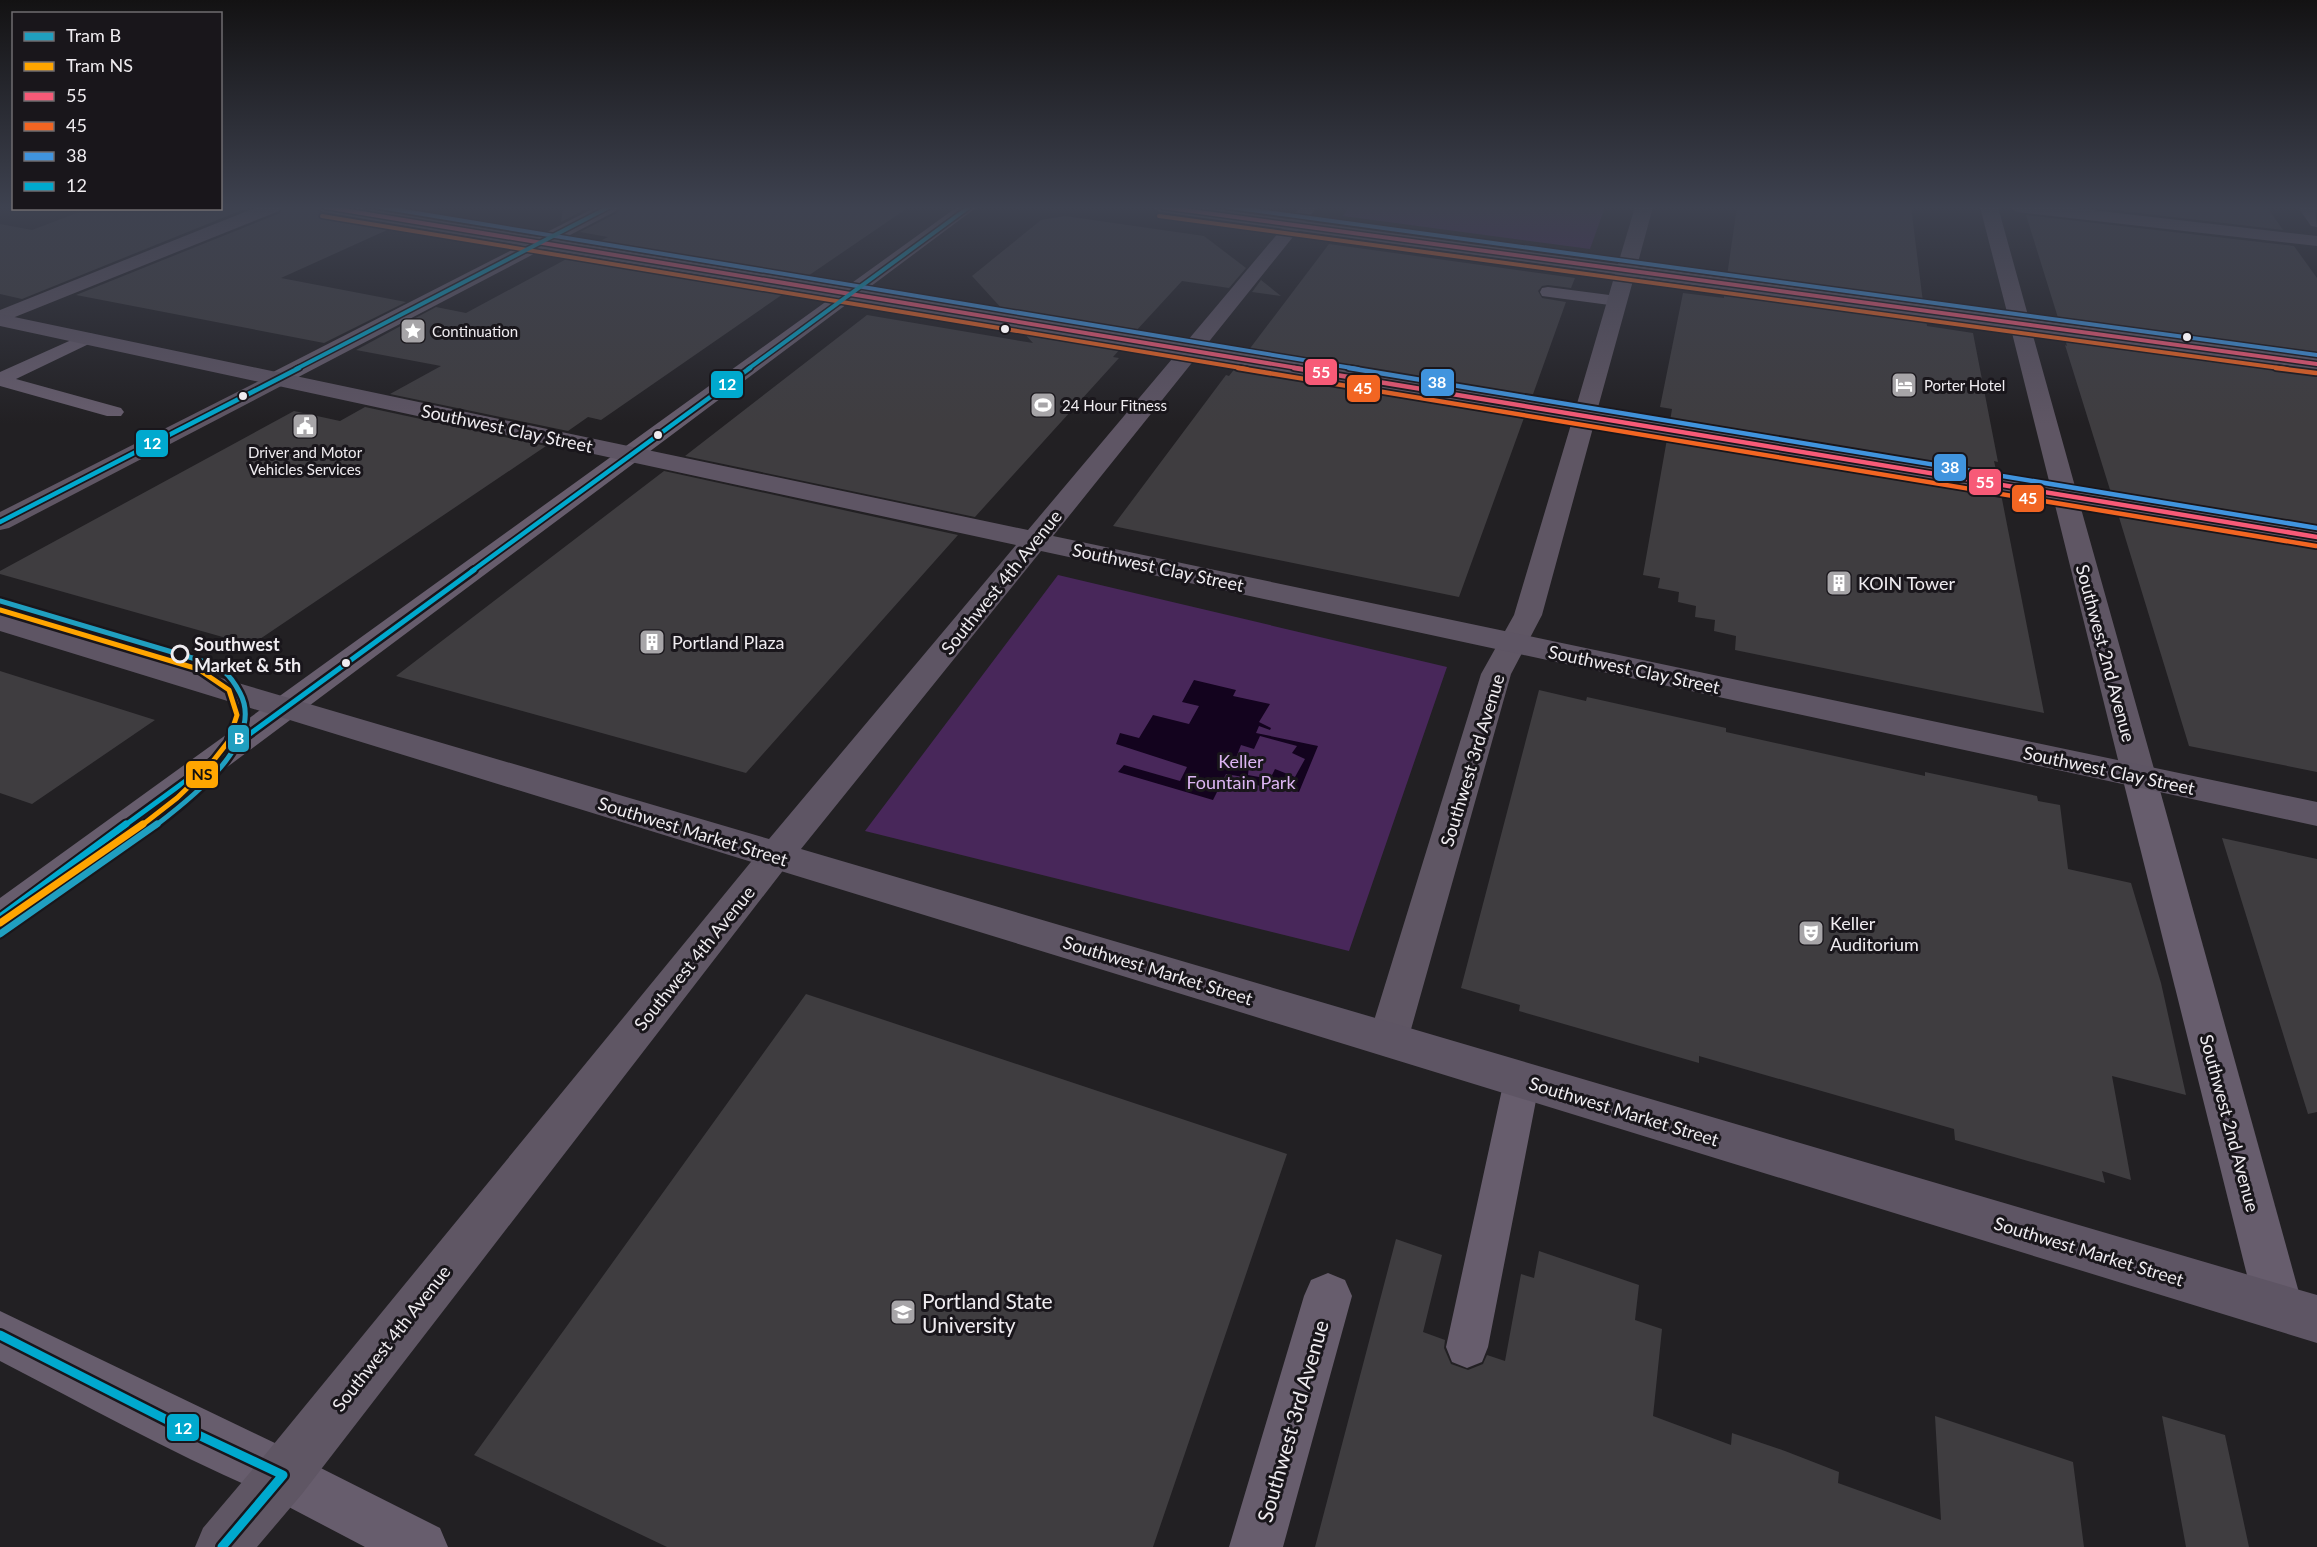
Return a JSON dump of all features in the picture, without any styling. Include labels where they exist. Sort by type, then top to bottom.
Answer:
[{"type":"main road","points":[[0,319],[97,279]]},
{"type":"main road","points":[[760,279],[2317,537]]},
{"type":"main road","name":"Southwest 4th Avenue","points":[[222,1547],[284,1474],[776,855],[1250,279]]},
{"type":"main road","name":"Southwest 3rd Avenue","points":[[1388,1040],[1497,674],[1528,615],[1623,279]]},
{"type":"main road","points":[[1693,279],[2317,364]]},
{"type":"main road","name":"Southwest 2nd Avenue","points":[[2008,279],[2139,776]]},
{"type":"main road","name":"Southwest Clay Street","points":[[0,319],[2317,814]]},
{"type":"main road","points":[[0,522],[277,379]]},
{"type":"main road","name":"Southwest Market Street","points":[[0,622],[2298,1313]]},
{"type":"street","points":[[277,379],[470,279]]},
{"type":"street","points":[[0,917],[870,279]]},
{"type":"street","name":"Southwest 2nd Avenue","points":[[2139,776],[2298,1313]]},
{"type":"street","name":"Southwest 3rd Avenue","points":[[1256,1547],[1328,1296]]},
{"type":"street","points":[[0,1335],[176,1424],[284,1474],[421,1547]]},
{"type":"lane","points":[[1548,292],[1617,301]]},
{"type":"lane","points":[[0,379],[87,338]]},
{"type":"lane","points":[[0,379],[114,412]]},
{"type":"lane","points":[[1467,1347],[1521,1080]]},
{"type":"green space","name":"Keller Fountain Park","points":[[1058,575],[1447,667],[1349,951],[865,831]]},
{"type":"shaded area","points":[[1194,680],[1236,690],[1233,696],[1270,704],[1259,722],[1271,728],[1270,730],[1259,726],[1256,733],[1318,746],[1299,792],[1263,781],[1263,786],[1255,785],[1255,779],[1226,774],[1213,800],[1118,772],[1124,765],[1180,781],[1187,767],[1116,744],[1120,733],[1139,738],[1153,715],[1189,724],[1199,706],[1182,702]],"holes":[[[1260,736],[1297,746],[1292,753],[1305,759],[1295,777],[1275,769],[1270,779],[1248,775],[1249,766],[1234,763],[1241,745],[1254,749]]]},
{"type":"building","points":[[0,279],[71,279],[22,299],[0,294]]},
{"type":"building","points":[[115,279],[287,279],[406,302],[324,343],[76,295]]},
{"type":"building","points":[[529,279],[710,279],[786,292],[601,420],[588,417],[568,431],[390,394],[441,366],[356,350],[436,307],[466,313]]},
{"type":"building","points":[[975,279],[1236,279],[1229,288],[1182,281],[1135,332],[1004,311]]},
{"type":"building","points":[[1302,279],[1575,279],[1571,288],[1548,285],[1542,286],[1538,291],[1542,298],[1566,302],[1532,397],[1248,351]]},
{"type":"building","points":[[1751,279],[1920,279],[1923,302]]},
{"type":"building","points":[[2046,279],[2317,279],[2317,355],[2059,321]]},
{"type":"building","points":[[1261,280],[1281,296],[1252,292]]},
{"type":"building","points":[[1724,292],[1926,320],[1927,326],[1973,333],[1998,462],[1994,461],[1997,474],[1670,421],[1672,409],[1660,407],[1683,293],[1724,298]]},
{"type":"building","points":[[867,315],[1033,343],[1022,331],[1121,348],[1113,357],[1119,358],[975,517],[685,456]]},
{"type":"building","points":[[2065,339],[2317,373],[2317,527],[2111,493]]},
{"type":"building","points":[[1236,367],[1525,415],[1459,597],[1113,526],[1226,375],[1229,376]]},
{"type":"building","points":[[365,407],[546,446],[251,645],[0,574],[0,571],[294,411],[340,421]]},
{"type":"building","name":"KOIN Tower","points":[[1667,439],[2001,494],[2044,713],[1735,650],[1736,636],[1714,631],[1715,620],[1695,617],[1696,606],[1678,602],[1679,592],[1658,588],[1660,578],[1643,575]]},
{"type":"building","name":"Portland Plaza","points":[[664,471],[958,535],[746,773],[396,676]]},
{"type":"building","points":[[2118,514],[2317,547],[2317,772],[2189,746]]},
{"type":"building","points":[[0,671],[155,720],[32,804],[0,793]]},
{"type":"building","name":"Keller Auditorium","points":[[1539,690],[1586,701],[1587,697],[1726,728],[1726,732],[1925,776],[1925,772],[2037,796],[2038,801],[2060,805],[2068,869],[2131,883],[2161,983],[2186,1095],[2112,1076],[2131,1180],[2102,1171],[2105,1183],[1955,1140],[1954,1129],[1699,1056],[1699,1063],[1519,1011],[1520,1005],[1461,988]]},
{"type":"building","points":[[2222,838],[2317,859],[2317,1112],[2308,1114]]},
{"type":"building","name":"Portland State University","points":[[806,994],[1287,1154],[1153,1547],[667,1547],[474,1455]]},
{"type":"building","points":[[1396,1239],[1442,1255],[1423,1332],[1445,1340],[1444,1348],[1451,1364],[1468,1370],[1483,1364],[1487,1355],[1505,1361],[1521,1274],[1534,1278],[1539,1251],[1639,1285],[1635,1320],[1662,1329],[1653,1416],[1731,1445],[1732,1433],[1785,1451],[1839,1472],[1838,1483],[1941,1520],[1935,1416],[2073,1462],[2084,1547],[1315,1547]]},
{"type":"building","points":[[2162,1416],[2225,1435],[2249,1547],[2186,1547]]},
{"type":"tram line","name":"B","points":[[0,601],[211,664],[232,677],[246,703],[243,731],[228,758],[204,785],[175,811],[145,833],[0,934]]},
{"type":"tram line","name":"NS","points":[[0,610],[198,669],[229,690],[237,715],[228,742],[206,770],[177,798],[145,823],[0,923]]},
{"type":"transit line","name":"12","points":[[0,522],[469,279]]},
{"type":"transit line","name":"45","points":[[704,279],[2316,546]]},
{"type":"transit line","name":"55","points":[[761,279],[2317,537]]},
{"type":"transit line","name":"38","points":[[816,279],[2317,528]]},
{"type":"transit line","name":"12","points":[[0,917],[870,279]]},
{"type":"transit line","name":"45","points":[[1625,279],[2316,373]]},
{"type":"transit line","name":"55","points":[[1693,279],[2317,364]]},
{"type":"transit line","name":"38","points":[[1760,279],[2317,355]]},
{"type":"transit line","name":"12","points":[[0,1335],[175,1424],[283,1475],[222,1547]]},
{"type":"place","name":"Continuation","points":[[413,331]]},
{"type":"place","name":"Porter Hotel","points":[[1904,385]]},
{"type":"place","name":"24 Hour Fitness","points":[[1043,405]]},
{"type":"place","name":"Driver and Motor Vehicles Services","points":[[305,426]]},
{"type":"place","name":"KOIN Tower","points":[[1839,583]]},
{"type":"place","name":"Portland Plaza","points":[[652,642]]},
{"type":"place","name":"Southwest Market & 5th","points":[[180,654]]},
{"type":"place","name":"Keller Auditorium","points":[[1811,933]]},
{"type":"place","name":"Portland State University","points":[[903,1312]]}]
